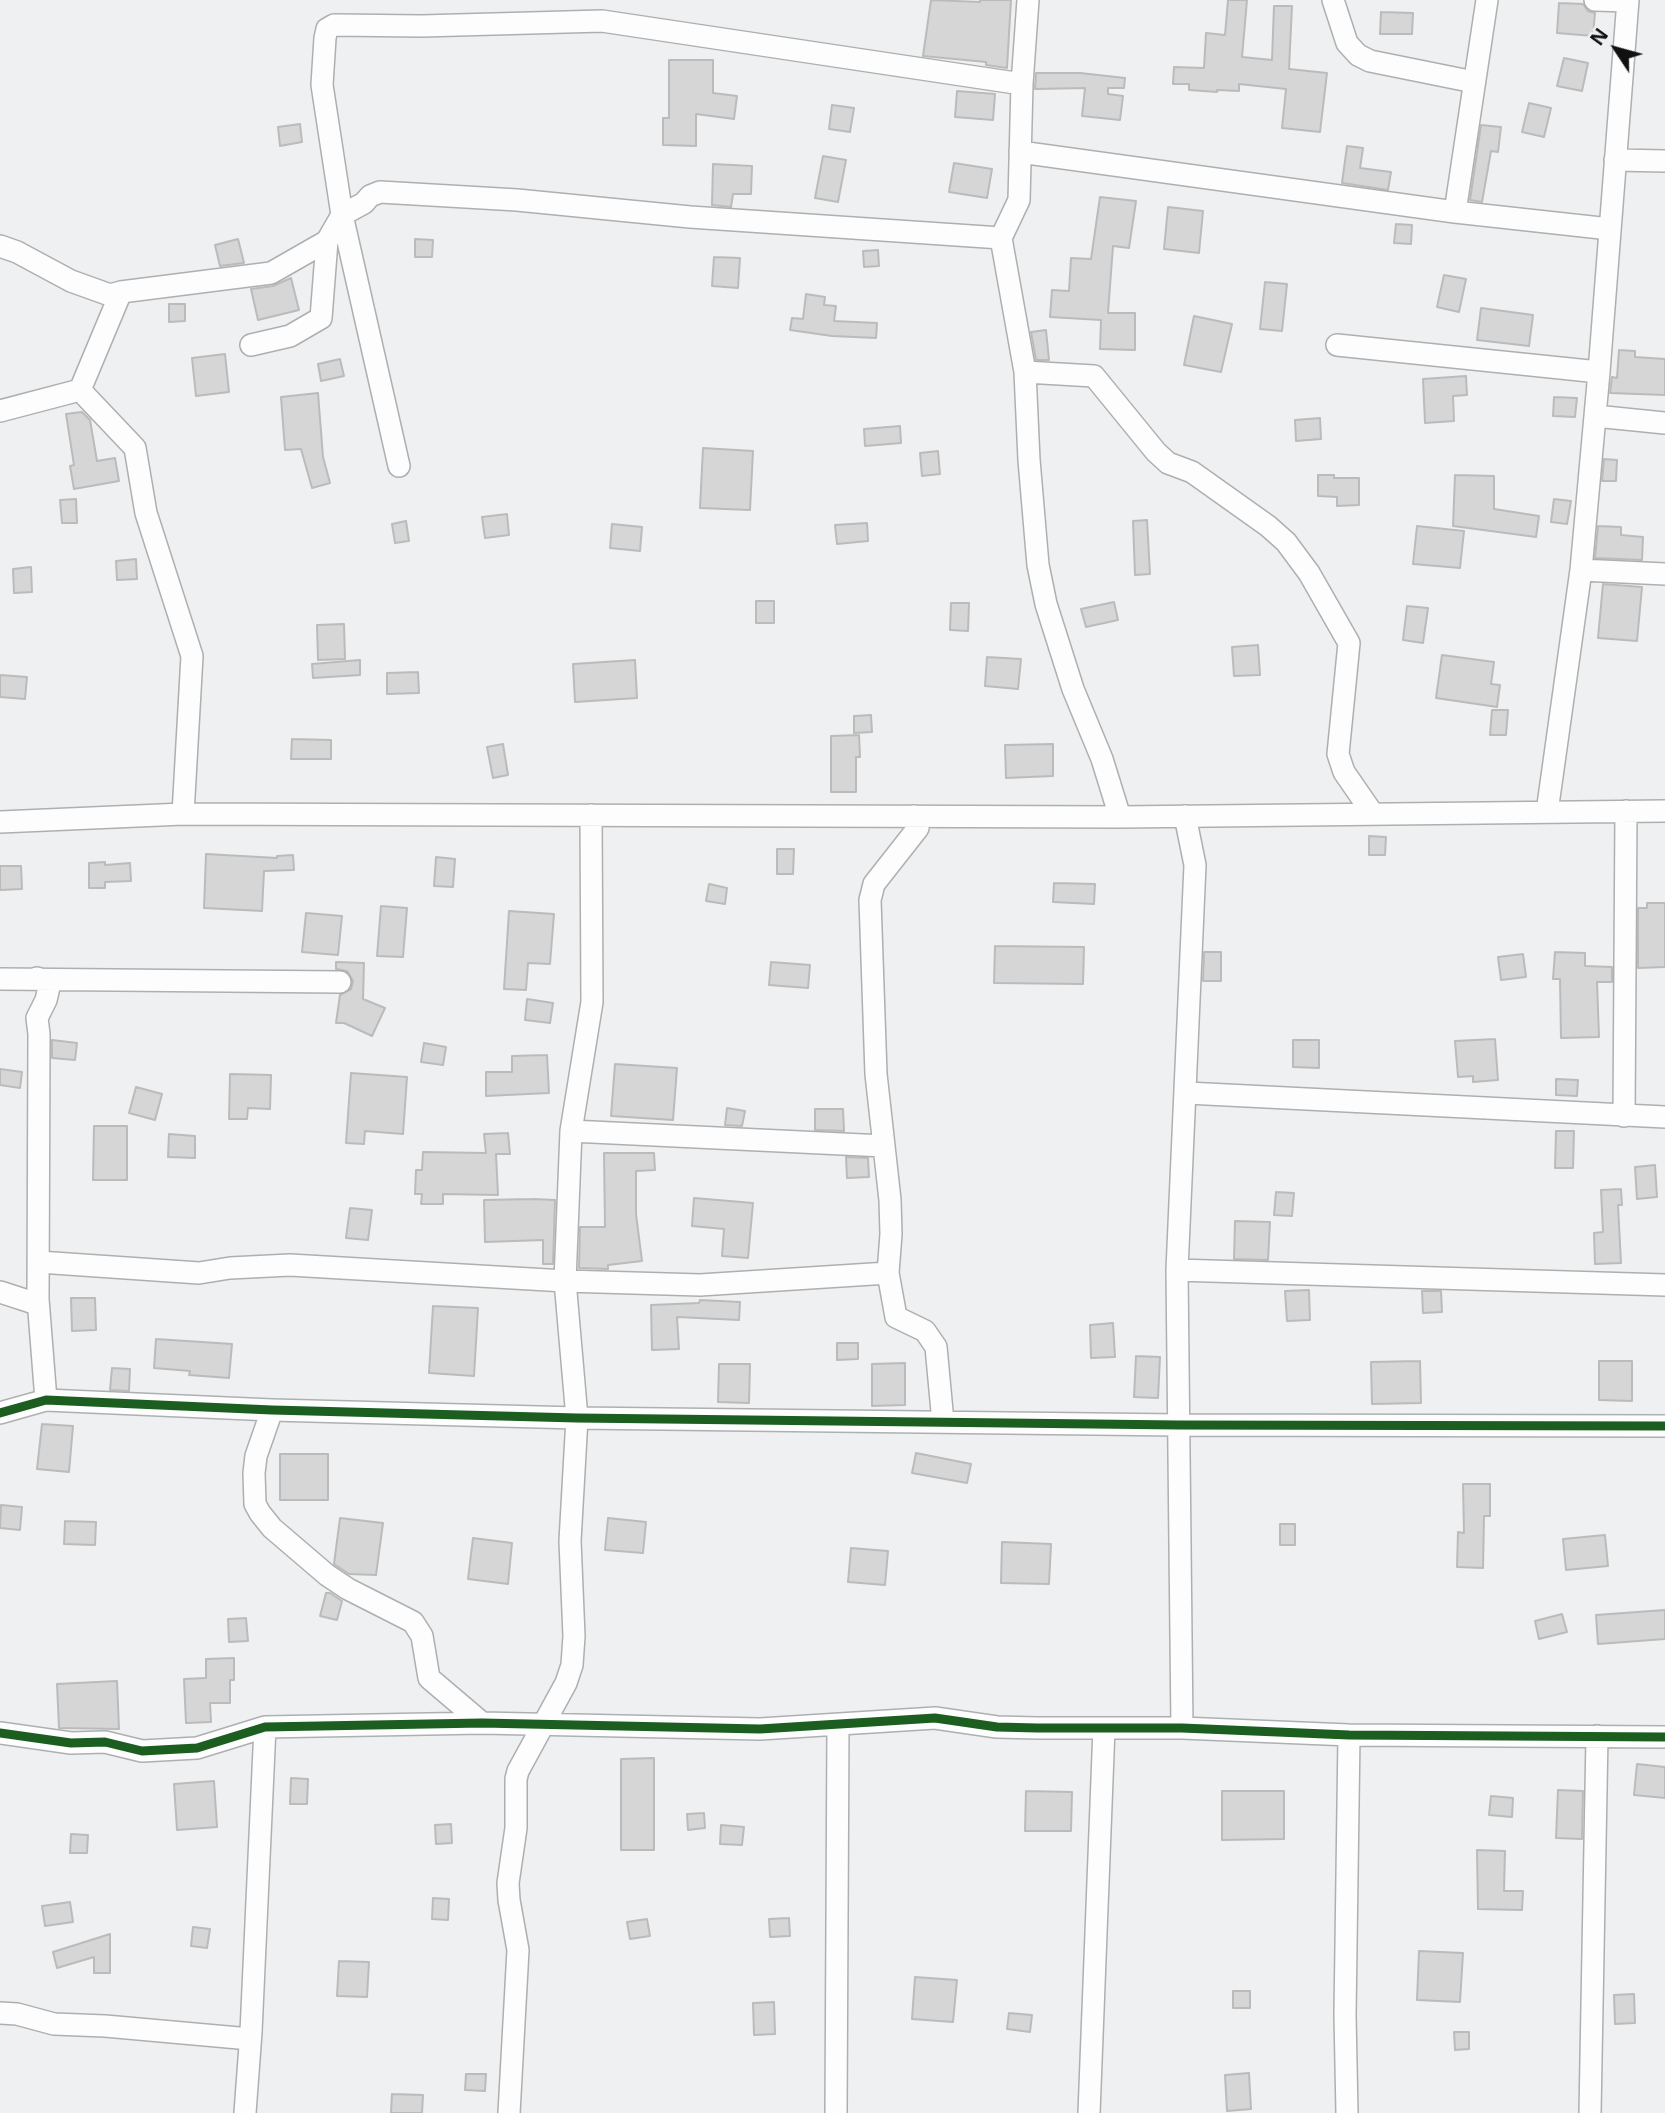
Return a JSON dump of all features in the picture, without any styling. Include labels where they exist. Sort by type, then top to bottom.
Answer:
[{"type":"street","points":[[1028,0],[1022,84],[1019,200],[1001,238],[1025,372],[1028,460],[1038,565],[1046,604],[1073,689],[1102,760],[1120,817]]},
{"type":"street","points":[[1333,0],[1348,43],[1358,55],[1370,61],[1474,82]]},
{"type":"street","points":[[1455,212],[1487,0]]},
{"type":"street","points":[[1547,812],[1581,570],[1628,1],[1595,0]]},
{"type":"street","points":[[399,466],[342,215],[322,85],[327,29],[334,25],[422,26],[601,21],[1022,84]]},
{"type":"street","points":[[1020,152],[1455,212],[1609,229]]},
{"type":"street","points":[[1615,160],[1665,161]]},
{"type":"street","points":[[251,345],[290,336],[321,318],[327,241],[342,215],[380,192],[517,200],[690,217],[1001,238]]},
{"type":"street","points":[[0,246],[17,252],[71,281],[110,295],[271,273],[327,241]]},
{"type":"street","points":[[80,390],[121,292]]},
{"type":"street","points":[[1337,345],[1599,372]]},
{"type":"street","points":[[1025,372],[1094,376],[1168,463],[1192,472],[1286,542],[1309,573],[1349,643],[1338,754],[1344,772],[1373,814]]},
{"type":"street","points":[[0,411],[80,390]]},
{"type":"street","points":[[80,390],[135,448],[146,513],[192,656],[183,814]]},
{"type":"street","points":[[1595,416],[1665,423]]},
{"type":"street","points":[[1581,570],[1665,574]]},
{"type":"street","points":[[1624,1116],[1626,811]]},
{"type":"street","points":[[0,822],[183,814],[1120,817],[1665,811]]},
{"type":"street","points":[[509,2113],[518,1950],[508,1883],[516,1828],[516,1779],[566,1683],[572,1665],[574,1636],[570,1541],[577,1418],[565,1281],[571,1131],[592,1002],[592,815]]},
{"type":"street","points":[[914,816],[918,828],[874,884],[870,900],[876,1074],[890,1211],[888,1273],[896,1317],[925,1331],[936,1347],[943,1422]]},
{"type":"street","points":[[1182,1728],[1177,1270],[1187,1093],[1186,1045],[1195,865],[1185,816]]},
{"type":"street","points":[[37,978],[50,983],[46,1000],[37,1018],[38,1299],[46,1400]]},
{"type":"street","points":[[0,979],[340,982]]},
{"type":"street","points":[[1187,1093],[1665,1117]]},
{"type":"street","points":[[571,1131],[884,1146]]},
{"type":"street","points":[[39,1262],[199,1273],[230,1268],[290,1265],[565,1281],[700,1285],[888,1273]]},
{"type":"street","points":[[1177,1270],[1665,1285]]},
{"type":"street","points":[[0,1293],[31,1302],[38,1299]]},
{"type":"street","points":[[0,1413],[46,1400],[272,1410],[577,1418],[1665,1426]]},
{"type":"street","points":[[272,1410],[255,1464],[255,1504],[260,1513],[272,1528],[327,1575],[348,1589],[414,1622],[422,1636],[429,1678],[482,1723]]},
{"type":"street","points":[[0,1733],[71,1743],[105,1742],[142,1751],[197,1748],[265,1727],[482,1723],[760,1729],[935,1718],[997,1727],[1182,1728],[1349,1735],[1665,1737]]},
{"type":"street","points":[[836,2113],[838,1725]]},
{"type":"street","points":[[245,2113],[265,1727]]},
{"type":"street","points":[[1089,2113],[1104,1728]]},
{"type":"street","points":[[1347,2113],[1345,2015],[1349,1735]]},
{"type":"street","points":[[1590,2113],[1597,1736]]},
{"type":"street","points":[[0,2013],[17,2014],[54,2024],[250,2039]]},
{"type":"building","points":[[931,0],[1011,0],[1007,68],[986,65],[986,62],[923,56]]},
{"type":"building","points":[[1228,0],[1247,0],[1242,57],[1272,60],[1274,6],[1292,6],[1289,69],[1327,73],[1320,132],[1282,128],[1286,89],[1239,84],[1239,91],[1217,92],[1189,90],[1189,84],[1173,84],[1174,67],[1204,68],[1206,33],[1225,35]]},
{"type":"building","points":[[1559,3],[1583,4],[1588,11],[1595,13],[1593,36],[1557,33]]},
{"type":"building","points":[[1381,12],[1413,13],[1412,34],[1380,34]]},
{"type":"building","points":[[1564,58],[1588,63],[1582,91],[1557,86]]},
{"type":"building","points":[[669,60],[713,60],[713,93],[737,96],[734,119],[696,114],[696,146],[663,145],[663,118],[669,118]]},
{"type":"building","points":[[1036,73],[1080,73],[1125,78],[1124,88],[1108,88],[1108,94],[1123,96],[1120,120],[1082,116],[1085,88],[1035,89]]},
{"type":"building","points":[[957,91],[995,94],[993,120],[955,117]]},
{"type":"building","points":[[1529,103],[1551,108],[1544,137],[1522,132]]},
{"type":"building","points":[[832,105],[854,108],[850,132],[829,129]]},
{"type":"building","points":[[300,124],[302,142],[280,146],[278,127]]},
{"type":"building","points":[[1481,125],[1501,127],[1498,152],[1491,151],[1482,202],[1470,200]]},
{"type":"building","points":[[1347,146],[1363,148],[1360,168],[1391,172],[1388,190],[1342,183]]},
{"type":"building","points":[[823,156],[846,160],[838,202],[815,198]]},
{"type":"building","points":[[954,163],[992,169],[987,198],[949,192]]},
{"type":"building","points":[[713,164],[752,166],[751,194],[733,194],[731,207],[712,205]]},
{"type":"building","points":[[1100,197],[1136,201],[1129,248],[1113,246],[1108,313],[1135,313],[1135,350],[1100,349],[1101,320],[1050,317],[1052,290],[1069,291],[1071,258],[1091,259]]},
{"type":"building","points":[[1168,207],[1203,211],[1199,253],[1164,249]]},
{"type":"building","points":[[1396,224],[1412,225],[1411,244],[1394,243]]},
{"type":"building","points":[[238,239],[244,263],[220,266],[215,245]]},
{"type":"building","points":[[415,239],[433,240],[432,257],[415,257]]},
{"type":"building","points":[[878,250],[879,266],[864,267],[863,251]]},
{"type":"building","points":[[714,257],[740,258],[738,288],[712,286]]},
{"type":"building","points":[[1444,275],[1466,279],[1459,312],[1437,307]]},
{"type":"building","points":[[291,278],[299,310],[258,320],[251,289],[273,286]]},
{"type":"building","points":[[1265,282],[1287,284],[1282,331],[1260,329]]},
{"type":"building","points":[[806,294],[825,297],[824,305],[836,306],[834,321],[877,323],[876,338],[790,330],[792,318],[803,319]]},
{"type":"building","points":[[169,304],[185,304],[185,321],[169,322]]},
{"type":"building","points":[[1481,308],[1533,315],[1529,346],[1477,340]]},
{"type":"building","points":[[1194,316],[1232,324],[1221,372],[1184,365]]},
{"type":"building","points":[[1046,330],[1049,360],[1036,360],[1031,332]]},
{"type":"building","points":[[1619,350],[1635,351],[1635,357],[1665,359],[1665,395],[1610,393],[1612,377],[1617,378]]},
{"type":"building","points":[[225,354],[229,392],[196,396],[192,358]]},
{"type":"building","points":[[340,359],[344,376],[321,381],[318,364]]},
{"type":"building","points":[[1466,376],[1467,395],[1453,396],[1454,421],[1425,423],[1423,379]]},
{"type":"building","points":[[318,393],[323,457],[330,483],[312,488],[301,449],[285,450],[281,397]]},
{"type":"building","points":[[1554,397],[1577,398],[1575,417],[1553,416]]},
{"type":"building","points":[[82,412],[90,420],[97,461],[115,458],[119,481],[74,489],[70,466],[74,465],[66,414]]},
{"type":"building","points":[[1320,418],[1321,439],[1296,441],[1295,420]]},
{"type":"building","points":[[900,426],[901,443],[865,446],[864,429]]},
{"type":"building","points":[[703,448],[753,451],[750,510],[700,508]]},
{"type":"building","points":[[938,451],[940,474],[922,476],[920,453]]},
{"type":"building","points":[[1604,459],[1617,460],[1616,481],[1602,481]]},
{"type":"building","points":[[1318,475],[1359,478],[1359,505],[1337,506],[1337,497],[1318,496]]},
{"type":"building","points":[[1455,475],[1494,476],[1494,509],[1539,516],[1536,537],[1453,526]]},
{"type":"building","points":[[76,499],[77,523],[62,523],[60,500]]},
{"type":"building","points":[[1554,499],[1571,501],[1567,524],[1551,522]]},
{"type":"building","points":[[507,514],[509,535],[485,538],[482,517]]},
{"type":"building","points":[[1147,520],[1150,574],[1135,575],[1133,521]]},
{"type":"building","points":[[406,521],[409,541],[395,543],[392,524]]},
{"type":"building","points":[[867,523],[868,541],[837,544],[835,525]]},
{"type":"building","points":[[612,524],[642,527],[640,551],[610,548]]},
{"type":"building","points":[[1417,526],[1464,531],[1460,568],[1413,564]]},
{"type":"building","points":[[1598,526],[1621,527],[1621,535],[1643,537],[1642,560],[1595,558]]},
{"type":"building","points":[[136,559],[137,579],[117,580],[116,561]]},
{"type":"building","points":[[31,567],[32,592],[14,593],[13,569]]},
{"type":"building","points":[[1603,584],[1642,587],[1637,641],[1598,638]]},
{"type":"building","points":[[756,601],[774,601],[774,623],[756,623]]},
{"type":"building","points":[[1114,602],[1118,620],[1086,627],[1081,609]]},
{"type":"building","points":[[951,603],[969,603],[968,631],[950,630]]},
{"type":"building","points":[[1407,606],[1428,608],[1423,643],[1403,640]]},
{"type":"building","points":[[344,624],[345,659],[318,660],[317,625]]},
{"type":"building","points":[[1258,645],[1260,675],[1234,676],[1232,647]]},
{"type":"building","points":[[1442,655],[1494,662],[1491,684],[1500,685],[1497,707],[1436,698]]},
{"type":"building","points":[[987,657],[1021,659],[1018,689],[985,686]]},
{"type":"building","points":[[360,660],[360,675],[313,678],[312,664]]},
{"type":"building","points":[[635,660],[637,698],[575,702],[573,664]]},
{"type":"building","points":[[418,672],[419,693],[387,694],[387,673]]},
{"type":"building","points":[[0,675],[27,677],[25,699],[0,697]]},
{"type":"building","points":[[1492,710],[1508,710],[1506,735],[1490,735]]},
{"type":"building","points":[[871,715],[872,732],[854,733],[854,716]]},
{"type":"building","points":[[859,735],[860,757],[856,757],[856,792],[831,792],[831,736]]},
{"type":"building","points":[[292,739],[331,740],[331,759],[291,759]]},
{"type":"building","points":[[503,744],[508,775],[493,778],[487,747]]},
{"type":"building","points":[[1053,744],[1053,776],[1006,778],[1005,745]]},
{"type":"building","points":[[1369,836],[1386,837],[1385,855],[1369,855]]},
{"type":"building","points":[[777,849],[794,849],[793,874],[777,874]]},
{"type":"building","points":[[206,854],[277,858],[293,855],[294,870],[264,871],[262,911],[204,908]]},
{"type":"building","points":[[436,857],[455,859],[453,887],[434,886]]},
{"type":"building","points":[[105,862],[105,865],[130,863],[131,881],[105,882],[105,888],[89,888],[89,863]]},
{"type":"building","points":[[0,866],[21,866],[22,889],[0,890]]},
{"type":"building","points":[[1054,883],[1095,884],[1094,904],[1053,902]]},
{"type":"building","points":[[709,884],[727,888],[725,904],[706,901]]},
{"type":"building","points":[[1647,903],[1665,903],[1665,967],[1638,968],[1638,908],[1647,908]]},
{"type":"building","points":[[381,906],[407,908],[403,957],[377,956]]},
{"type":"building","points":[[509,911],[554,914],[550,964],[528,963],[526,990],[504,989]]},
{"type":"building","points":[[306,913],[342,916],[338,955],[302,952]]},
{"type":"building","points":[[995,946],[1084,947],[1083,984],[994,983]]},
{"type":"building","points":[[1204,952],[1221,952],[1221,981],[1203,981]]},
{"type":"building","points":[[1555,952],[1585,953],[1585,966],[1612,967],[1612,982],[1597,982],[1599,1037],[1561,1038],[1560,979],[1553,979]]},
{"type":"building","points":[[1523,954],[1526,977],[1501,980],[1498,957]]},
{"type":"building","points":[[336,962],[364,963],[363,999],[385,1008],[372,1036],[344,1023],[336,1023],[340,995],[351,989],[353,981],[347,971],[336,969]]},
{"type":"building","points":[[771,962],[810,965],[808,988],[769,985]]},
{"type":"building","points":[[527,999],[553,1003],[550,1023],[525,1020]]},
{"type":"building","points":[[1495,1039],[1498,1080],[1473,1082],[1473,1076],[1458,1077],[1455,1041]]},
{"type":"building","points":[[52,1040],[77,1043],[75,1060],[52,1058]]},
{"type":"building","points":[[1293,1040],[1319,1040],[1319,1068],[1293,1067]]},
{"type":"building","points":[[424,1043],[446,1047],[443,1065],[421,1062]]},
{"type":"building","points":[[547,1055],[549,1093],[486,1096],[486,1072],[512,1072],[512,1056]]},
{"type":"building","points":[[615,1064],[677,1068],[673,1120],[611,1116]]},
{"type":"building","points":[[0,1069],[22,1072],[20,1088],[0,1085]]},
{"type":"building","points":[[351,1073],[407,1077],[403,1134],[365,1131],[364,1144],[346,1143]]},
{"type":"building","points":[[230,1074],[271,1075],[270,1109],[248,1108],[247,1119],[229,1119]]},
{"type":"building","points":[[1556,1079],[1578,1080],[1577,1096],[1556,1095]]},
{"type":"building","points":[[136,1087],[162,1094],[155,1120],[129,1113]]},
{"type":"building","points":[[727,1108],[745,1111],[742,1126],[725,1125]]},
{"type":"building","points":[[815,1109],[843,1109],[844,1131],[815,1130]]},
{"type":"building","points":[[94,1126],[127,1126],[127,1180],[93,1180]]},
{"type":"building","points":[[1556,1131],[1574,1131],[1573,1168],[1555,1168]]},
{"type":"building","points":[[508,1133],[510,1154],[496,1154],[498,1195],[443,1194],[443,1204],[421,1204],[422,1194],[415,1194],[416,1170],[422,1170],[423,1152],[486,1153],[484,1134]]},
{"type":"building","points":[[169,1134],[195,1136],[195,1158],[168,1157]]},
{"type":"building","points":[[604,1153],[654,1153],[655,1170],[636,1171],[636,1214],[642,1261],[608,1265],[608,1269],[579,1268],[580,1227],[605,1227]]},
{"type":"building","points":[[846,1157],[868,1158],[869,1177],[847,1178]]},
{"type":"building","points":[[1655,1165],[1657,1197],[1637,1199],[1635,1167]]},
{"type":"building","points":[[1621,1189],[1622,1205],[1618,1205],[1621,1263],[1595,1264],[1594,1233],[1603,1232],[1601,1190]]},
{"type":"building","points":[[1276,1192],[1294,1193],[1292,1216],[1274,1215]]},
{"type":"building","points":[[694,1198],[753,1203],[748,1258],[722,1256],[724,1229],[692,1226]]},
{"type":"building","points":[[484,1200],[555,1200],[553,1264],[543,1264],[543,1240],[485,1242]]},
{"type":"building","points":[[350,1208],[372,1210],[368,1240],[346,1238]]},
{"type":"building","points":[[1235,1221],[1270,1222],[1268,1260],[1234,1259]]},
{"type":"building","points":[[1309,1290],[1310,1320],[1287,1321],[1285,1291]]},
{"type":"building","points":[[1422,1291],[1441,1291],[1442,1312],[1423,1313]]},
{"type":"building","points":[[71,1298],[95,1298],[96,1330],[72,1331]]},
{"type":"building","points":[[700,1300],[740,1302],[739,1320],[677,1317],[679,1349],[652,1350],[651,1305],[699,1303]]},
{"type":"building","points":[[433,1306],[478,1308],[474,1376],[429,1373]]},
{"type":"building","points":[[1113,1323],[1115,1357],[1091,1358],[1090,1325]]},
{"type":"building","points":[[156,1339],[232,1344],[229,1378],[189,1375],[190,1371],[154,1368]]},
{"type":"building","points":[[837,1343],[858,1343],[858,1359],[837,1360]]},
{"type":"building","points":[[1136,1356],[1160,1357],[1158,1398],[1134,1397]]},
{"type":"building","points":[[1420,1361],[1421,1403],[1372,1404],[1371,1362]]},
{"type":"building","points":[[1599,1361],[1632,1361],[1632,1401],[1599,1400]]},
{"type":"building","points":[[905,1363],[905,1405],[872,1406],[872,1364]]},
{"type":"building","points":[[719,1364],[750,1364],[749,1403],[718,1402]]},
{"type":"building","points":[[112,1368],[130,1369],[129,1391],[110,1390]]},
{"type":"building","points":[[42,1424],[73,1426],[69,1472],[37,1469]]},
{"type":"building","points":[[916,1453],[971,1464],[967,1483],[912,1473]]},
{"type":"building","points":[[280,1454],[328,1454],[328,1500],[280,1500]]},
{"type":"building","points":[[1463,1484],[1490,1484],[1490,1516],[1484,1516],[1483,1568],[1457,1567],[1458,1532],[1464,1533]]},
{"type":"building","points":[[1,1505],[22,1507],[20,1530],[0,1528]]},
{"type":"building","points":[[340,1518],[383,1523],[376,1575],[349,1574],[334,1564]]},
{"type":"building","points":[[608,1518],[646,1522],[643,1553],[605,1550]]},
{"type":"building","points":[[65,1521],[96,1522],[95,1545],[64,1544]]},
{"type":"building","points":[[1280,1524],[1295,1524],[1295,1545],[1280,1545]]},
{"type":"building","points":[[1605,1535],[1608,1566],[1566,1570],[1563,1539]]},
{"type":"building","points":[[473,1538],[512,1543],[508,1584],[468,1579]]},
{"type":"building","points":[[1002,1542],[1051,1544],[1049,1584],[1001,1583]]},
{"type":"building","points":[[851,1548],[888,1551],[885,1585],[848,1582]]},
{"type":"building","points":[[326,1593],[342,1601],[337,1620],[320,1616]]},
{"type":"building","points":[[1665,1610],[1665,1639],[1598,1644],[1596,1615]]},
{"type":"building","points":[[1562,1614],[1567,1632],[1539,1639],[1535,1621]]},
{"type":"building","points":[[246,1618],[248,1641],[229,1642],[228,1619]]},
{"type":"building","points":[[234,1658],[230,1703],[210,1703],[211,1722],[186,1723],[184,1679],[206,1678],[206,1659]]},
{"type":"building","points":[[117,1681],[119,1729],[59,1728],[57,1684]]},
{"type":"building","points":[[654,1758],[654,1850],[621,1850],[621,1759]]},
{"type":"building","points":[[1637,1764],[1665,1767],[1665,1798],[1634,1795]]},
{"type":"building","points":[[291,1778],[308,1779],[307,1804],[290,1804]]},
{"type":"building","points":[[214,1781],[217,1827],[177,1830],[174,1784]]},
{"type":"building","points":[[1558,1790],[1583,1791],[1582,1839],[1556,1838]]},
{"type":"building","points":[[1026,1791],[1072,1792],[1071,1831],[1025,1831]]},
{"type":"building","points":[[1222,1791],[1284,1791],[1284,1839],[1222,1840]]},
{"type":"building","points":[[1491,1796],[1513,1798],[1512,1817],[1489,1815]]},
{"type":"building","points":[[704,1813],[705,1828],[688,1830],[687,1814]]},
{"type":"building","points":[[451,1824],[452,1843],[436,1844],[435,1825]]},
{"type":"building","points":[[721,1825],[744,1827],[742,1845],[720,1844]]},
{"type":"building","points":[[71,1834],[88,1835],[87,1853],[70,1853]]},
{"type":"building","points":[[1477,1850],[1505,1851],[1504,1891],[1523,1891],[1522,1910],[1478,1909]]},
{"type":"building","points":[[433,1898],[449,1899],[448,1920],[432,1919]]},
{"type":"building","points":[[70,1902],[73,1922],[45,1926],[42,1906]]},
{"type":"building","points":[[789,1918],[790,1936],[770,1937],[769,1919]]},
{"type":"building","points":[[647,1919],[650,1936],[630,1939],[627,1922]]},
{"type":"building","points":[[193,1927],[210,1929],[207,1948],[191,1946]]},
{"type":"building","points":[[110,1934],[110,1973],[94,1973],[94,1957],[57,1968],[53,1952]]},
{"type":"building","points":[[1419,1951],[1463,1953],[1460,2002],[1417,2000]]},
{"type":"building","points":[[339,1961],[369,1962],[367,1997],[337,1996]]},
{"type":"building","points":[[915,1977],[957,1980],[953,2022],[912,2019]]},
{"type":"building","points":[[1233,1991],[1250,1991],[1250,2008],[1233,2008]]},
{"type":"building","points":[[1634,1994],[1635,2023],[1615,2024],[1614,1995]]},
{"type":"building","points":[[774,2002],[775,2034],[754,2035],[753,2003]]},
{"type":"building","points":[[1009,2013],[1032,2015],[1030,2032],[1007,2029]]},
{"type":"building","points":[[1454,2032],[1469,2032],[1469,2049],[1455,2050]]},
{"type":"building","points":[[1249,2073],[1251,2109],[1227,2111],[1225,2075]]},
{"type":"building","points":[[466,2074],[486,2074],[485,2091],[465,2090]]},
{"type":"building","points":[[392,2094],[423,2095],[422,2113],[391,2113]]},
{"type":"cycle path","points":[[0,1413],[46,1400],[272,1410],[577,1418],[1179,1425],[1665,1426]]},
{"type":"cycle path","points":[[0,1733],[71,1743],[105,1742],[142,1751],[197,1748],[265,1727],[482,1723],[760,1729],[935,1718],[997,1727],[1182,1728],[1349,1735],[1665,1737]]}]
